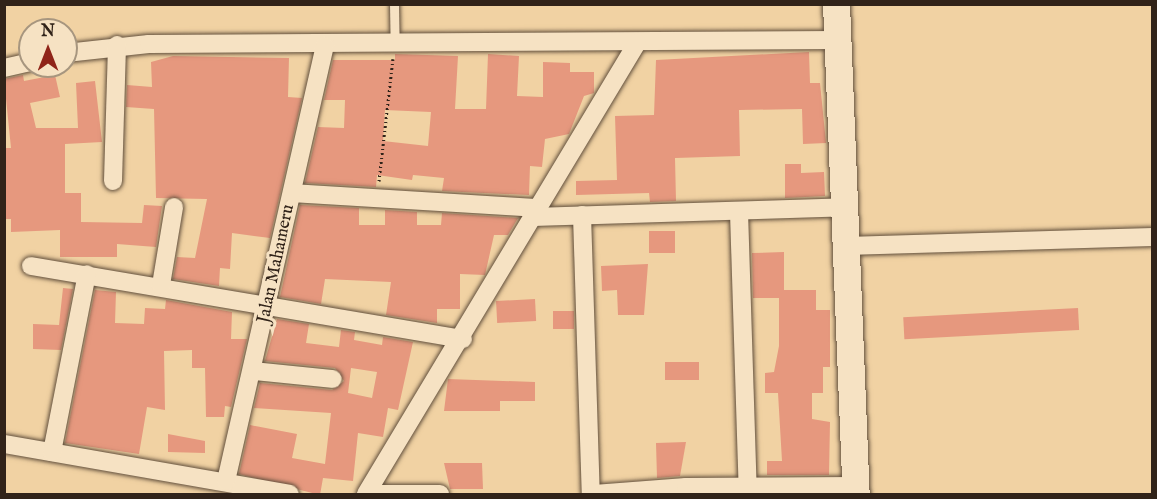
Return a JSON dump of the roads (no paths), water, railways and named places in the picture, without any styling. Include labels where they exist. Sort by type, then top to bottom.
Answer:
[{"type":"main road","points":[[836,4],[856,490]]},
{"type":"street","points":[[78,51],[117,45],[325,46],[395,43],[837,40]]},
{"type":"street","points":[[366,494],[463,339],[637,43]]},
{"type":"street","points":[[113,181],[117,45]]},
{"type":"street","name":"Jalan Mahameru","points":[[226,481],[254,371],[325,46]]},
{"type":"street","points":[[292,193],[582,215],[845,207]]},
{"type":"street","points":[[161,285],[174,207]]},
{"type":"street","points":[[739,212],[748,490]]},
{"type":"street","points":[[582,215],[593,495],[748,490],[856,490]]},
{"type":"street","points":[[846,246],[1152,237]]},
{"type":"street","points":[[31,266],[161,285],[463,339]]},
{"type":"street","points":[[52,452],[87,274]]},
{"type":"street","points":[[254,371],[333,379]]},
{"type":"street","points":[[4,444],[226,481],[290,495]]},
{"type":"street","points":[[366,494],[440,495]]},
{"type":"lane","points":[[394,4],[395,43]]}]
